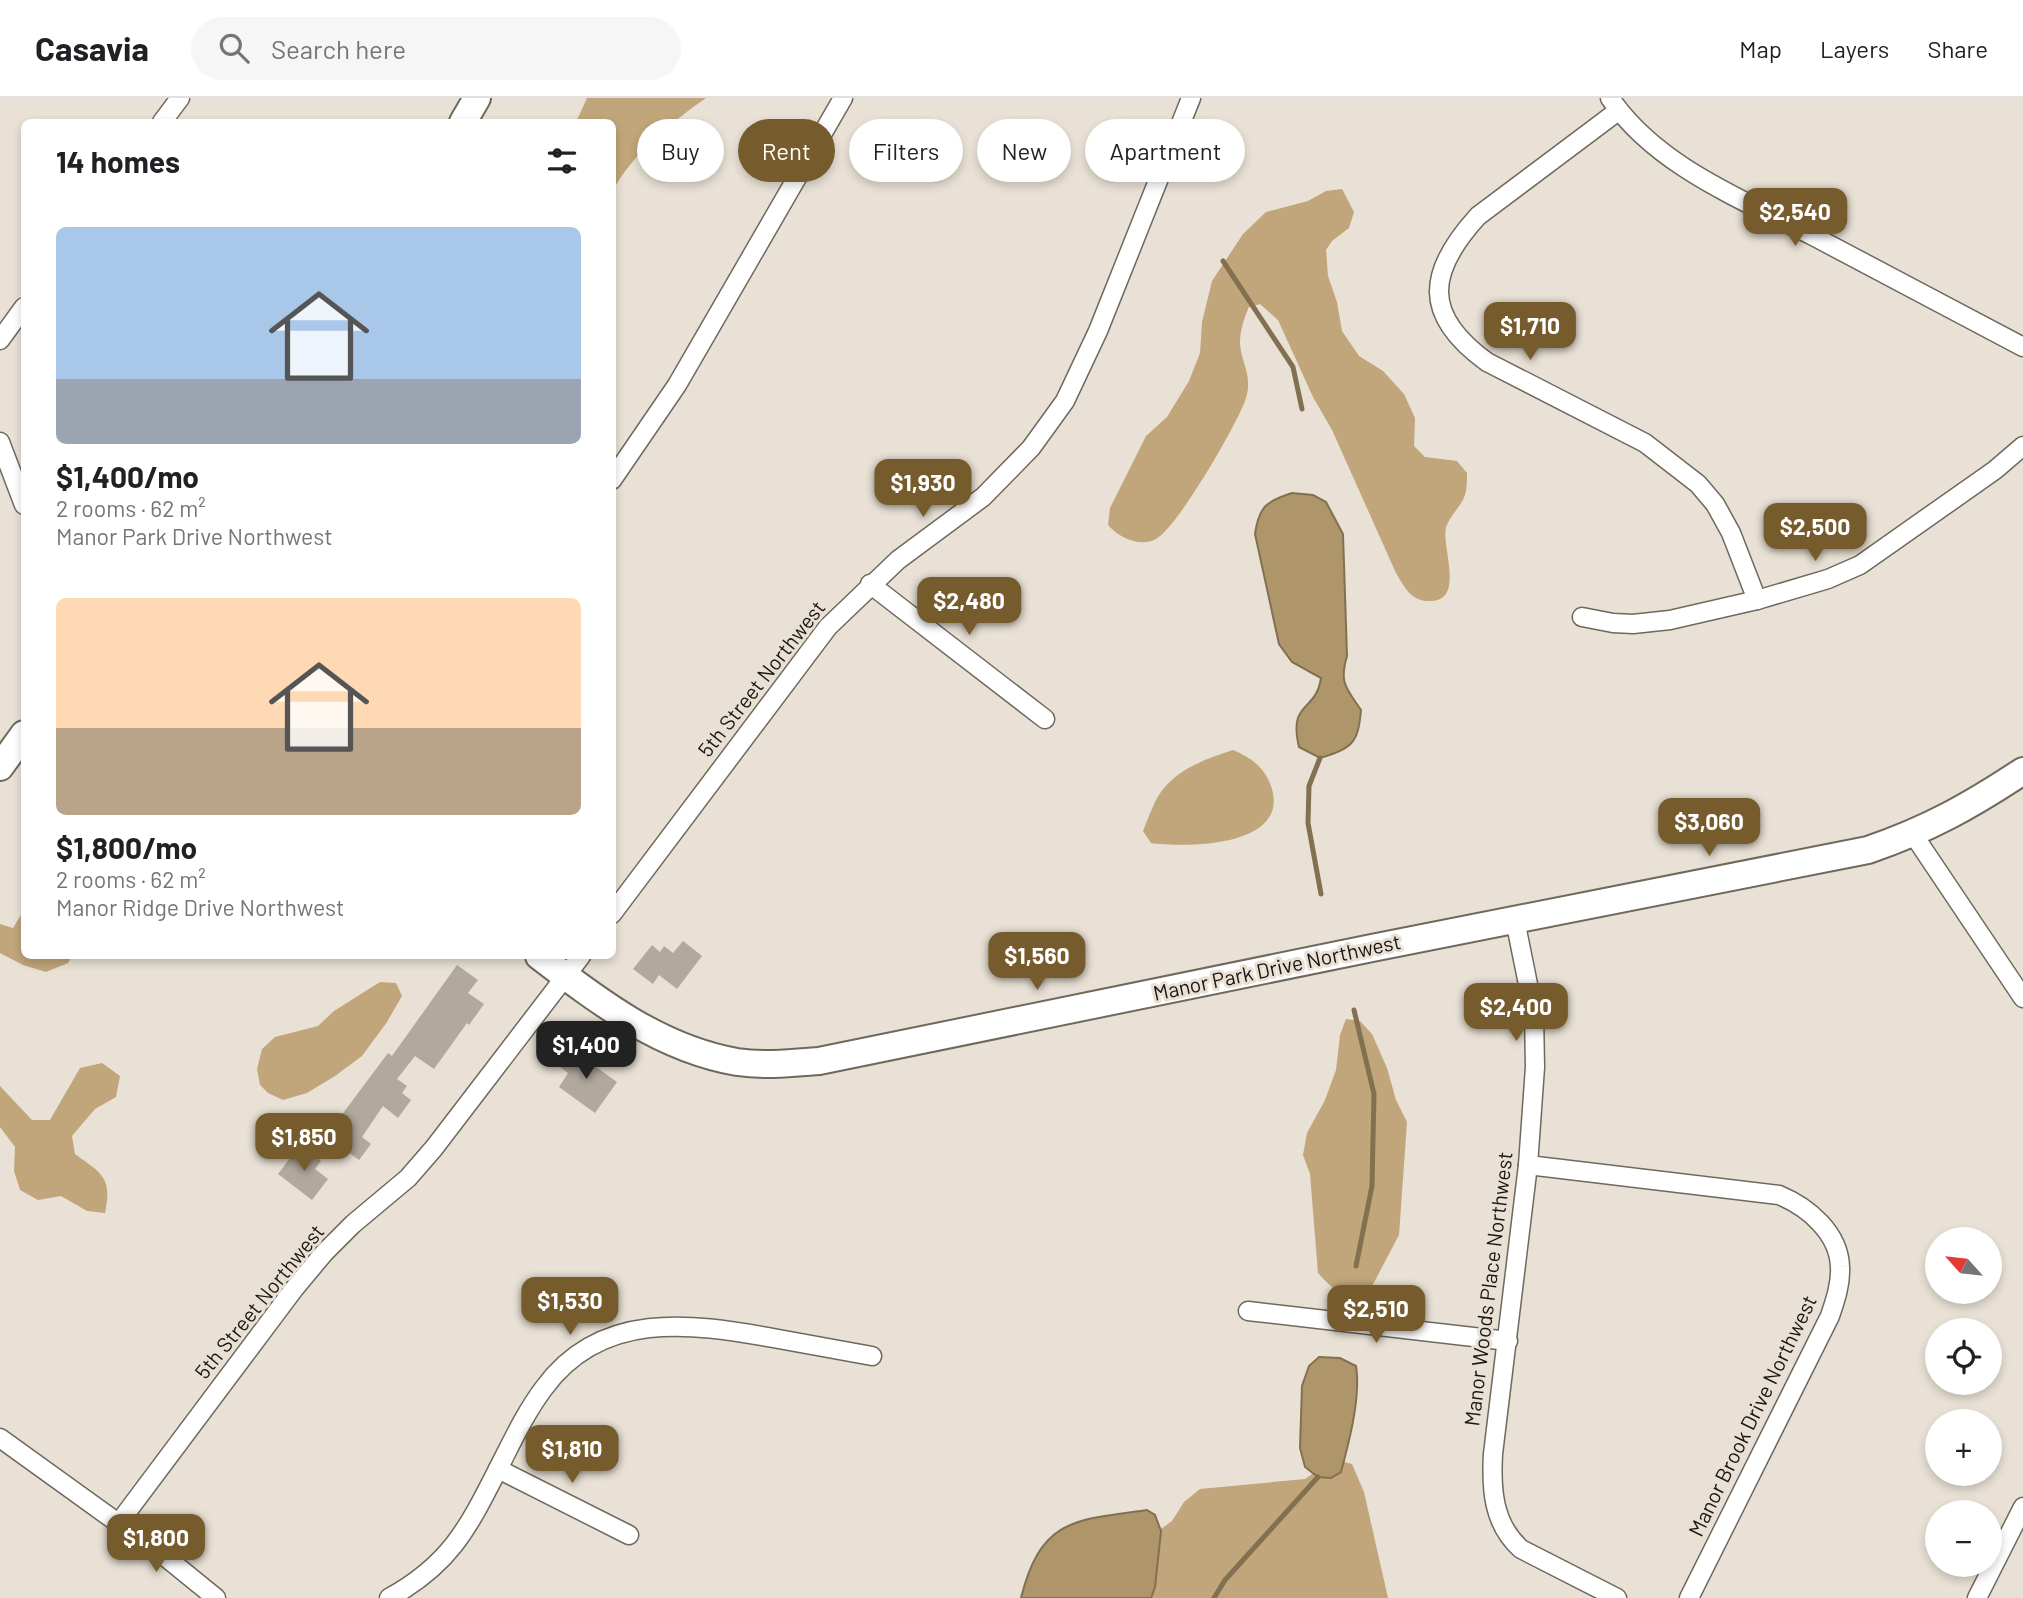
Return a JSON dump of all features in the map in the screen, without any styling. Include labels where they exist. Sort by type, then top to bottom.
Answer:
[{"type":"street","points":[[164,119],[180,98]]},
{"type":"street","points":[[465,119],[477,98]]},
{"type":"street","points":[[616,474],[677,385],[843,98]]},
{"type":"street","name":"5th Street Northwest","points":[[616,909],[828,627],[898,560],[983,497],[1031,448],[1065,401],[1098,331],[1191,98]]},
{"type":"street","points":[[1757,600],[1731,533],[1715,504],[1698,484],[1645,443],[1487,362],[1460,340],[1443,313],[1439,294],[1441,274],[1448,255],[1460,236],[1478,216],[1614,104],[1656,148],[1709,181],[2023,346]]},
{"type":"street","points":[[0,340],[21,311]]},
{"type":"street","points":[[0,442],[21,497]]},
{"type":"street","points":[[1582,617],[1633,624],[1670,620],[1757,600],[1828,579],[1860,565],[1995,470],[2023,446]]},
{"type":"street","points":[[870,584],[1045,719]]},
{"type":"street","points":[[0,767],[21,738]]},
{"type":"street","name":"Manor Park Drive Northwest","points":[[550,959],[574,966],[610,1010],[641,1027],[705,1054],[738,1062],[807,1062],[1831,859],[1913,835],[1950,817],[2023,771]]},
{"type":"street","points":[[1913,835],[2023,998]]},
{"type":"street","name":"Manor Woods Place Northwest","points":[[1516,920],[1530,984],[1535,1032],[1535,1067],[1528,1165],[1491,1485],[1501,1523],[1510,1539],[1521,1549],[1617,1598]]},
{"type":"street","name":"5th Street Northwest","points":[[118,1524],[294,1289],[334,1243],[408,1178],[574,966]]},
{"type":"street","name":"Manor Brook Drive Northwest","points":[[1528,1165],[1779,1195],[1798,1202],[1812,1214],[1826,1229],[1836,1248],[1840,1266],[1838,1290],[1830,1316],[1689,1598]]},
{"type":"street","points":[[1248,1311],[1508,1341]]},
{"type":"street","points":[[389,1598],[416,1583],[438,1564],[475,1515],[544,1387],[568,1362],[617,1333],[644,1327],[690,1326],[872,1356]]},
{"type":"street","points":[[0,1438],[168,1559],[216,1598]]},
{"type":"street","points":[[498,1469],[629,1535]]},
{"type":"street","points":[[1978,1598],[2023,1507]]},
{"type":"shaded area","points":[[587,98],[706,98],[678,119],[637,119],[637,157],[616,186],[616,119],[577,119]]},
{"type":"shaded area","points":[[1342,189],[1354,212],[1349,228],[1332,241],[1326,250],[1328,276],[1337,302],[1342,331],[1359,356],[1383,371],[1404,394],[1415,418],[1414,446],[1425,457],[1457,461],[1467,473],[1465,495],[1446,528],[1449,584],[1446,594],[1439,600],[1416,598],[1402,583],[1278,320],[1260,304],[1249,307],[1241,334],[1240,343],[1248,384],[1245,401],[1218,453],[1178,516],[1156,539],[1143,542],[1117,534],[1108,525],[1110,508],[1146,436],[1167,417],[1189,381],[1200,353],[1202,322],[1212,281],[1243,234],[1266,212],[1308,201],[1326,191]]},
{"type":"shaded area","points":[[1292,493],[1313,495],[1326,502],[1343,534],[1347,656],[1344,679],[1361,710],[1358,730],[1351,743],[1320,758],[1299,747],[1297,721],[1314,697],[1321,678],[1292,662],[1279,644],[1255,534],[1259,517],[1266,506]]},
{"type":"shaded area","points":[[1233,750],[1257,764],[1268,779],[1273,806],[1266,821],[1252,832],[1232,839],[1188,845],[1151,843],[1143,831],[1162,790],[1170,781],[1190,768]]},
{"type":"shaded area","points":[[21,915],[21,959],[70,959],[68,963],[46,972],[23,965],[0,953],[0,924],[13,928]]},
{"type":"shaded area","points":[[380,982],[396,983],[402,996],[362,1056],[307,1093],[283,1100],[268,1093],[260,1085],[257,1069],[262,1049],[275,1037],[318,1026],[334,1011]]},
{"type":"shaded area","points":[[1346,1019],[1360,1021],[1372,1034],[1407,1122],[1399,1235],[1369,1292],[1353,1295],[1335,1289],[1318,1273],[1310,1174],[1303,1155],[1307,1133],[1325,1100],[1336,1070],[1340,1035]]},
{"type":"shaded area","points":[[102,1063],[120,1076],[116,1097],[95,1109],[72,1136],[75,1154],[98,1172],[106,1184],[105,1213],[87,1211],[61,1196],[38,1200],[20,1190],[14,1171],[15,1147],[0,1127],[0,1086],[32,1120],[50,1120],[80,1068]]},
{"type":"shaded area","points":[[1319,1357],[1340,1358],[1356,1366],[1356,1405],[1351,1433],[1341,1472],[1331,1478],[1318,1477],[1305,1467],[1300,1448],[1302,1386],[1309,1366]]},
{"type":"shaded area","points":[[1334,1459],[1352,1464],[1364,1492],[1388,1598],[1139,1598],[1154,1534],[1172,1521],[1184,1502],[1200,1489],[1305,1479]]},
{"type":"shaded area","points":[[1147,1510],[1155,1515],[1161,1531],[1155,1587],[1151,1598],[1021,1598],[1039,1552],[1064,1528],[1081,1521]]},
{"type":"building","points":[[683,941],[702,956],[677,989],[659,975],[653,984],[633,969],[652,945],[660,952],[664,946],[673,953]]},
{"type":"building","points":[[457,965],[478,980],[468,993],[484,1004],[434,1069],[415,1056],[397,1079],[407,1086],[402,1093],[411,1100],[398,1118],[383,1106],[362,1137],[371,1144],[359,1160],[326,1136],[388,1053],[392,1056]]},
{"type":"building","points":[[571,1049],[617,1082],[595,1113],[559,1087],[568,1073],[559,1066]]},
{"type":"building","points":[[300,1145],[321,1161],[315,1169],[328,1179],[312,1200],[278,1174]]},
{"type":"waterway","points":[[1223,261],[1293,367],[1302,409]]},
{"type":"waterway","points":[[1320,758],[1309,786],[1308,823],[1321,894]]},
{"type":"waterway","points":[[1354,1010],[1374,1094],[1372,1186],[1356,1266]]},
{"type":"waterway","points":[[1214,1598],[1225,1580],[1318,1477]]}]
